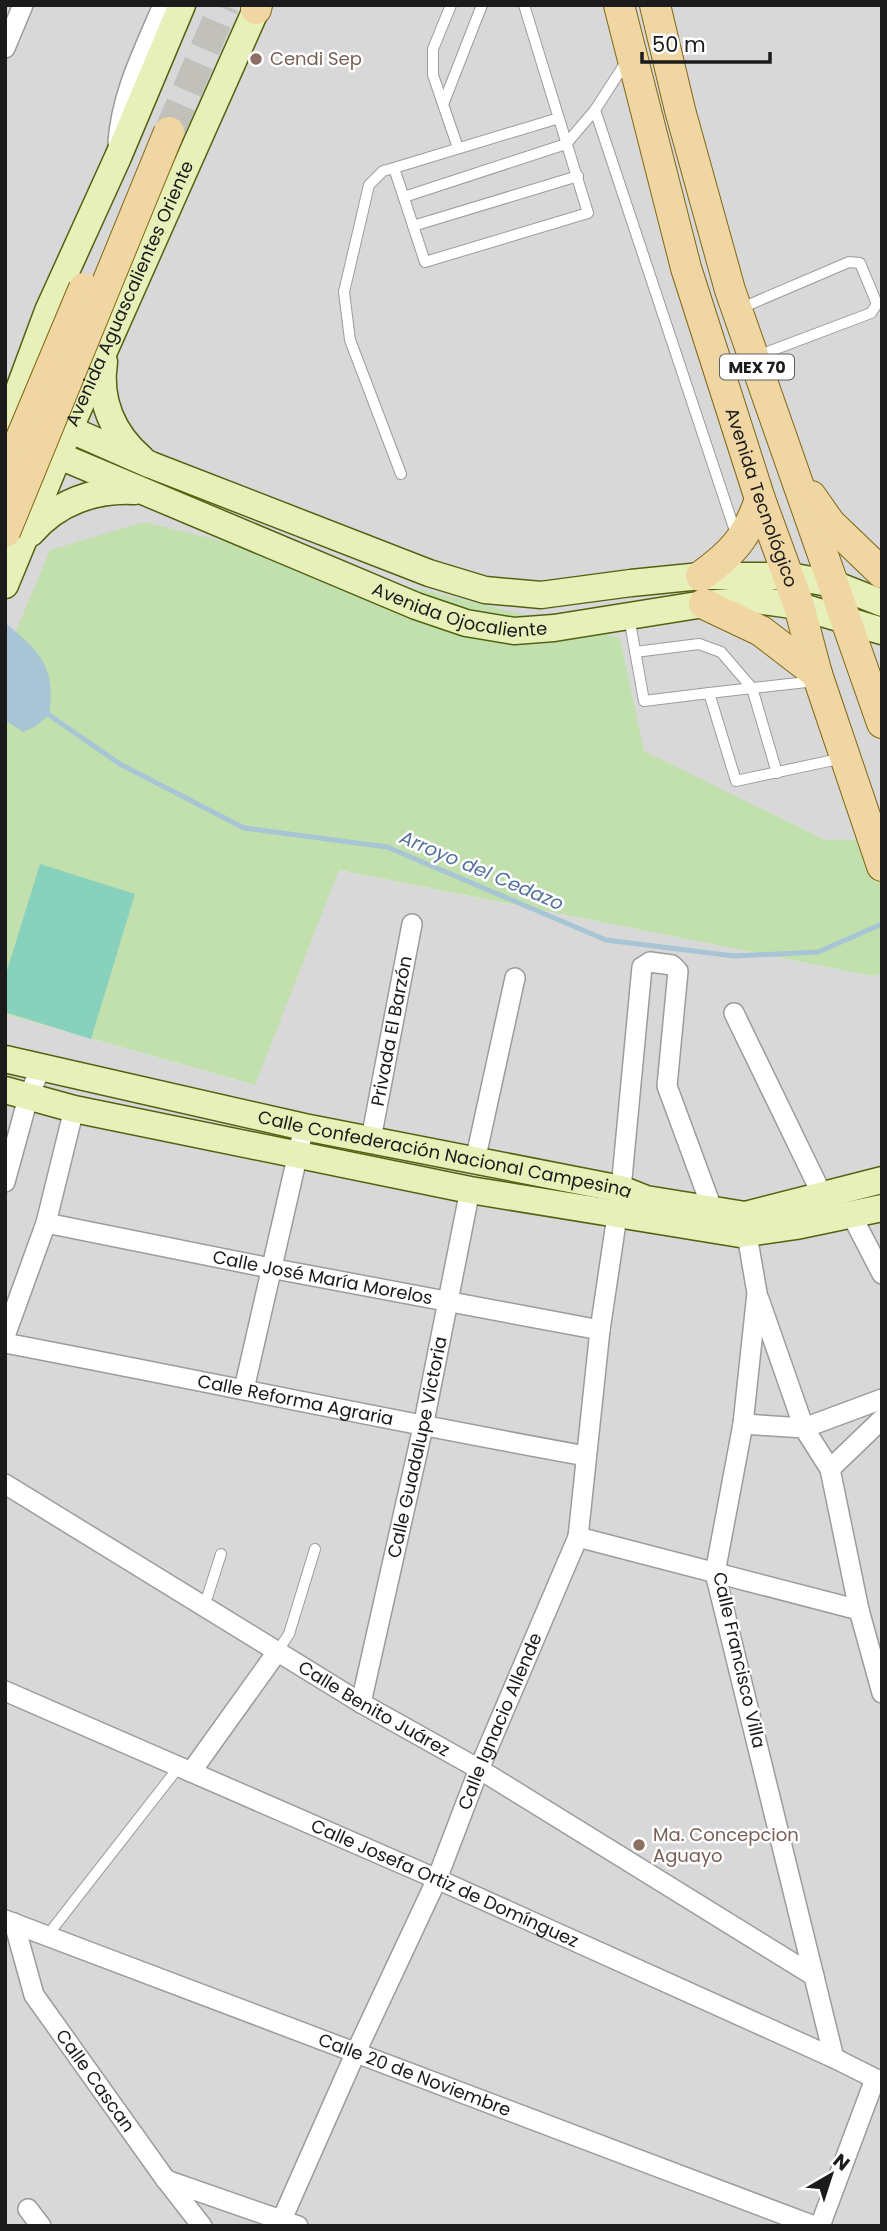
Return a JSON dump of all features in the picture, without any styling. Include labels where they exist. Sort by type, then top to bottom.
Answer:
[{"type":"main road","name":"Avenida Tecnológico","points":[[619,5],[686,268],[760,499],[800,606],[818,677],[882,866]]},
{"type":"main road","name":"MEX 70","points":[[655,5],[680,110],[737,310],[882,723]]},
{"type":"main road","name":"Avenida Aguascalientes Oriente","points":[[5,476],[160,129],[16,542]]},
{"type":"main road","points":[[793,470],[830,523],[882,573]]},
{"type":"main road","points":[[760,499],[752,523],[702,590],[761,631],[818,677]]},
{"type":"street","points":[[5,48],[23,5]]},
{"type":"street","points":[[118,158],[119,128],[126,94],[163,5]]},
{"type":"street","points":[[8,411],[48,311],[118,158],[183,5]]},
{"type":"street","name":"Avenida Aguascalientes Oriente","points":[[5,585],[16,542],[59,456],[257,7]]},
{"type":"street","points":[[48,311],[47,343],[49,358],[54,368],[73,379],[93,376]]},
{"type":"street","points":[[108,341],[103,384],[108,413],[121,438],[151,466]]},
{"type":"street","name":"Avenida Ojocaliente","points":[[8,411],[69,430],[151,466],[429,573],[485,590],[541,595],[702,590],[789,576],[834,584],[882,603]]},
{"type":"street","name":"Avenida Ojocaliente","points":[[5,433],[416,606],[466,624],[514,631],[554,628],[629,616],[702,590],[800,606],[882,631]]},
{"type":"street","points":[[16,542],[48,516],[76,500],[113,491],[150,493]]},
{"type":"street","points":[[5,516],[19,532],[21,540],[16,542]]},
{"type":"street","name":"Privada El Barzón","points":[[371,1139],[412,924]]},
{"type":"street","name":"Calle Ignacio Allende","points":[[287,2224],[356,2052],[437,1879],[479,1769],[578,1537],[600,1330],[618,1202],[642,967],[646,963],[672,965],[678,971],[667,1086],[713,1210]]},
{"type":"street","points":[[475,1161],[515,978]]},
{"type":"street","points":[[734,1013],[836,1209],[882,1274]]},
{"type":"street","name":"Calle Confederación Nacional Campesina","points":[[5,1059],[304,1127],[475,1161],[618,1202],[646,1199],[713,1210],[746,1224]]},
{"type":"street","points":[[5,1182],[17,1094],[40,1067]]},
{"type":"street","name":"Calle Confederación Nacional Campesina","points":[[17,1094],[74,1109],[470,1189],[618,1202],[746,1224],[836,1209],[882,1208]]},
{"type":"street","points":[[5,1336],[46,1223],[74,1109]]},
{"type":"street","points":[[244,1389],[304,1127]]},
{"type":"street","name":"Calle Confederación Nacional Campesina","points":[[836,1209],[882,1180]]},
{"type":"street","name":"Calle Guadalupe Victoria","points":[[361,1703],[423,1427],[470,1189]]},
{"type":"street","name":"Calle José María Morelos","points":[[46,1223],[600,1330]]},
{"type":"street","name":"Calle Francisco Villa","points":[[746,1224],[757,1293],[743,1424],[715,1573],[834,2058]]},
{"type":"street","points":[[757,1293],[804,1428],[830,1469],[859,1610],[877,1655],[882,1693]]},
{"type":"street","name":"Calle Reforma Agraria","points":[[5,1343],[423,1427],[586,1456]]},
{"type":"street","points":[[743,1424],[804,1428],[882,1399]]},
{"type":"street","points":[[830,1469],[882,1419]]},
{"type":"street","name":"Calle Benito Juárez","points":[[5,1484],[361,1703],[479,1769],[814,1976]]},
{"type":"street","points":[[578,1537],[859,1610]]},
{"type":"street","points":[[185,1770],[277,1652]]},
{"type":"street","name":"Calle Josefa Ortiz de Domínguez","points":[[5,1691],[437,1879],[878,2080]]},
{"type":"street","name":"Calle 20 de Noviembre","points":[[10,1921],[817,2226]]},
{"type":"street","name":"Calle Cascan","points":[[10,1921],[34,1995],[202,2226]]},
{"type":"street","points":[[817,2226],[878,2080]]},
{"type":"street","points":[[166,2180],[287,2224]]},
{"type":"street","points":[[28,2209],[41,2226]]},
{"type":"lane","points":[[451,5],[433,49],[433,75],[458,148]]},
{"type":"lane","points":[[443,102],[482,5]]},
{"type":"lane","points":[[394,168],[425,262],[588,213],[524,5]]},
{"type":"lane","points":[[404,197],[566,144],[596,110],[631,54]]},
{"type":"lane","points":[[596,110],[739,543]]},
{"type":"lane","points":[[401,474],[350,340],[344,292],[369,185],[383,171],[559,117]]},
{"type":"lane","points":[[413,226],[578,176]]},
{"type":"lane","points":[[737,310],[849,262],[860,263],[877,304],[871,313],[754,358]]},
{"type":"lane","points":[[629,616],[644,701],[818,677]]},
{"type":"lane","points":[[635,652],[699,644],[721,653],[752,688],[777,773]]},
{"type":"lane","points":[[709,693],[736,781],[845,758]]},
{"type":"lane","points":[[277,1652],[289,1634],[315,1549]]},
{"type":"lane","points":[[204,1607],[221,1554]]},
{"type":"lane","points":[[47,1936],[185,1770]]},
{"type":"shaded area","points":[[5,5],[882,5],[882,839],[825,840],[643,751],[620,638],[5,657]]},
{"type":"shaded area","points":[[338,870],[872,976],[882,973],[882,2226],[5,2226],[5,1014],[254,1085]]},
{"type":"green space","points":[[144,522],[620,638],[644,751],[825,840],[882,839],[882,973],[872,976],[339,870],[255,1085],[5,1014],[5,657],[50,550]]},
{"type":"green space","points":[[40,864],[135,894],[91,1039],[5,1012],[5,977]]},
{"type":"water","points":[[5,623],[37,652],[48,672],[50,684],[49,715],[23,732],[5,720]]},
{"type":"waterway","name":"Arroyo del Cedazo","points":[[49,715],[120,764],[244,828],[387,847],[606,940],[734,956],[818,952],[882,924]]},
{"type":"tunnel","points":[[169,132],[224,5]]},
{"type":"place","name":"Cendi Sep","points":[[256,59]]},
{"type":"place","name":"Ma. Concepcion Aguayo","points":[[639,1845]]}]
